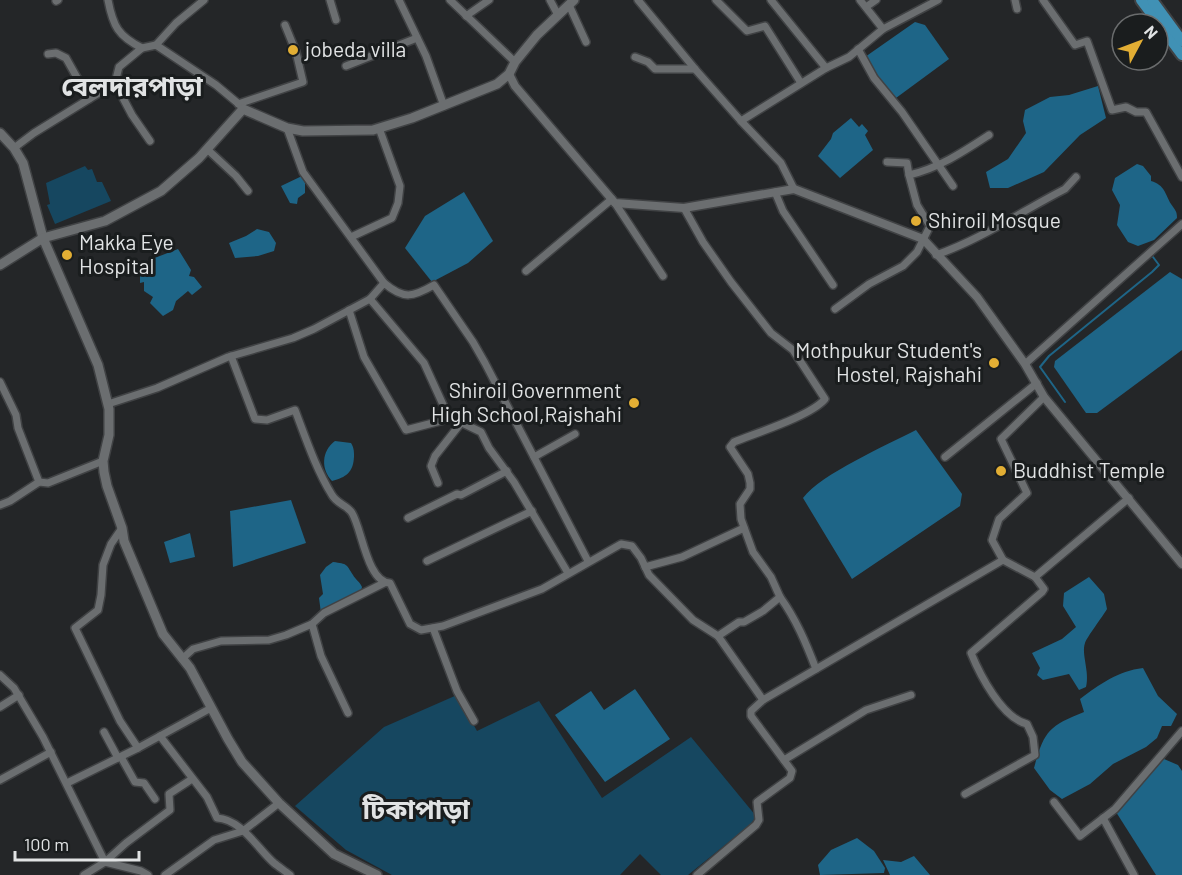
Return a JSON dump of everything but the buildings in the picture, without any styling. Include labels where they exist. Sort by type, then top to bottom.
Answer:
[{"type":"main road","points":[[1141,0],[1182,55]]},
{"type":"main road","points":[[1152,0],[1182,41]]},
{"type":"main road","points":[[0,265],[43,238],[105,221],[161,191],[199,158],[241,106],[287,128],[303,131],[379,128],[444,106],[497,84],[509,74],[515,62],[537,35],[571,2]]},
{"type":"main road","points":[[0,133],[14,148],[23,163],[43,238],[98,365],[108,404],[109,435],[103,461],[107,486],[124,540],[163,634],[190,668],[242,762],[279,803],[334,854],[378,875]]},
{"type":"street","points":[[108,0],[112,21],[130,42],[142,48]]},
{"type":"street","points":[[150,141],[132,115],[115,83],[119,67],[142,48],[156,45],[176,23],[204,0]]},
{"type":"street","points":[[330,0],[336,20]]},
{"type":"street","points":[[399,0],[444,106]]},
{"type":"street","points":[[450,0],[515,62]]},
{"type":"street","points":[[466,16],[489,0]]},
{"type":"street","points":[[550,0],[558,15]]},
{"type":"street","points":[[638,0],[695,69],[781,163],[794,189]]},
{"type":"street","points":[[716,0],[747,31],[765,26],[801,84]]},
{"type":"street","points":[[771,0],[826,68]]},
{"type":"street","points":[[860,0],[883,29]]},
{"type":"street","points":[[866,7],[876,0]]},
{"type":"street","points":[[1015,0],[1017,9]]},
{"type":"street","points":[[1043,0],[1076,45],[1087,41],[1112,110],[1126,107],[1136,112],[1146,112],[1182,177]]},
{"type":"street","points":[[741,121],[826,68],[849,57],[883,29],[935,1]]},
{"type":"street","points":[[571,2],[586,42]]},
{"type":"street","points":[[156,45],[216,85],[241,106],[303,82],[296,52],[285,25]]},
{"type":"street","points":[[346,66],[417,39]]},
{"type":"street","points":[[858,49],[874,78],[903,112],[953,186]]},
{"type":"street","points":[[48,54],[56,53],[66,58],[89,99]]},
{"type":"street","points":[[635,57],[648,62],[655,69],[695,69]]},
{"type":"street","points":[[509,74],[515,86],[614,201],[663,276]]},
{"type":"street","points":[[14,148],[115,83]]},
{"type":"street","points":[[287,128],[303,172],[384,283],[407,296],[412,296],[434,285],[473,342],[588,561]]},
{"type":"street","points":[[351,237],[392,218],[398,203],[400,186],[379,128]]},
{"type":"street","points":[[909,175],[938,165],[988,135]]},
{"type":"street","points":[[207,149],[236,176],[248,191]]},
{"type":"street","points":[[835,309],[869,284],[903,266],[917,252],[930,226],[917,205],[907,163],[887,162]]},
{"type":"street","points":[[936,255],[979,237],[1065,189],[1076,177]]},
{"type":"street","points":[[526,271],[614,201],[684,208],[794,189],[923,239],[977,297],[1025,364],[1044,397],[1182,564]]},
{"type":"street","points":[[776,192],[783,211],[833,285]]},
{"type":"street","points":[[684,208],[731,282],[771,333],[793,350],[825,399],[807,412],[734,442],[730,447],[748,474],[750,483],[750,489],[740,504],[741,519],[753,552],[771,577],[802,634],[816,669]]},
{"type":"street","points":[[1025,364],[1182,224]]},
{"type":"street","points":[[108,404],[158,388],[199,368],[231,356],[293,338],[314,329],[370,299],[384,283]]},
{"type":"street","points":[[370,299],[424,363],[442,404],[452,418],[480,432],[532,511],[568,573]]},
{"type":"street","points":[[349,310],[364,357],[406,430],[452,418]]},
{"type":"street","points":[[231,356],[255,419],[267,420],[295,410],[332,496],[336,502],[352,512],[373,568],[384,583]]},
{"type":"street","points":[[0,382],[16,415],[18,428],[39,482]]},
{"type":"street","points":[[945,457],[1036,383]]},
{"type":"street","points":[[965,794],[1035,755],[1033,737],[1027,724],[1018,722],[991,691],[971,653],[1044,589],[1035,578],[1003,560],[992,540],[999,519],[1027,493],[1002,439],[1044,397]]},
{"type":"street","points":[[438,483],[431,466],[435,456],[461,423]]},
{"type":"street","points":[[534,457],[575,434]]},
{"type":"street","points":[[0,505],[39,482],[48,483],[103,461]]},
{"type":"street","points":[[408,518],[457,494],[461,495],[507,471]]},
{"type":"street","points":[[1035,578],[1129,498]]},
{"type":"street","points":[[427,561],[532,511]]},
{"type":"street","points":[[122,528],[111,544],[103,565],[98,610],[75,628],[114,710],[138,748]]},
{"type":"street","points":[[645,567],[682,557],[744,528]]},
{"type":"street","points":[[182,659],[193,649],[201,646],[227,641],[269,640],[312,624],[324,614],[384,583],[390,583],[410,624],[421,630],[434,628],[542,589],[621,544],[632,546],[649,575],[693,620],[718,636],[763,700]]},
{"type":"street","points":[[697,875],[756,825],[759,820],[757,802],[790,778],[792,771],[751,716],[751,711],[763,700],[1003,560]]},
{"type":"street","points":[[718,636],[739,622],[744,622],[763,611],[780,597]]},
{"type":"street","points":[[312,624],[321,656],[348,713]]},
{"type":"street","points":[[434,628],[457,691],[474,721]]},
{"type":"street","points":[[0,675],[14,687],[19,695],[67,783],[105,862]]},
{"type":"street","points":[[0,707],[19,695]]},
{"type":"street","points":[[784,760],[866,710],[911,695]]},
{"type":"street","points":[[67,783],[212,708]]},
{"type":"street","points":[[1053,802],[1080,836],[1115,808],[1149,772],[1182,731]]},
{"type":"street","points":[[104,732],[135,782],[144,783],[155,799]]},
{"type":"street","points":[[160,736],[207,797],[217,818],[224,818],[243,831],[274,863],[290,875]]},
{"type":"street","points":[[0,780],[51,752]]},
{"type":"street","points":[[84,875],[105,862],[170,810],[169,794],[192,779]]},
{"type":"street","points":[[165,875],[214,840],[243,831],[279,803]]},
{"type":"street","points":[[1103,818],[1134,875]]},
{"type":"street","points":[[105,862],[141,871],[148,875]]},
{"type":"shaded area","points":[[915,22],[925,25],[949,59],[896,98],[885,91],[865,57]]},
{"type":"shaded area","points":[[1098,86],[1106,118],[1080,135],[1044,172],[1008,188],[990,188],[986,172],[1008,159],[1026,133],[1023,121],[1025,110],[1050,97],[1069,95]]},
{"type":"shaded area","points":[[851,118],[859,127],[862,124],[868,131],[865,135],[873,150],[840,178],[818,156],[833,133]]},
{"type":"shaded area","points":[[1137,164],[1143,166],[1151,176],[1151,181],[1162,187],[1177,214],[1177,218],[1154,240],[1138,246],[1128,242],[1117,225],[1120,205],[1112,190],[1115,178]]},
{"type":"shaded area","points":[[85,166],[88,170],[92,169],[97,182],[102,182],[111,201],[55,224],[47,205],[50,204],[46,183]]},
{"type":"shaded area","points":[[302,176],[305,193],[298,198],[297,204],[290,203],[281,186]]},
{"type":"shaded area","points":[[464,192],[493,241],[468,263],[432,282],[405,248],[425,216]]},
{"type":"shaded area","points":[[257,229],[269,232],[276,243],[274,251],[258,256],[235,258],[229,243]]},
{"type":"shaded area","points":[[178,249],[191,270],[189,276],[194,277],[202,287],[192,295],[188,291],[176,301],[173,310],[163,316],[150,303],[153,297],[144,291],[144,282],[140,283],[140,274],[131,274],[145,260],[147,266],[152,259]]},
{"type":"shaded area","points":[[1170,272],[1182,279],[1182,350],[1097,413],[1086,413],[1054,367],[1055,361]]},
{"type":"shaded area","points":[[916,430],[962,494],[960,506],[852,579],[803,498],[824,479]]},
{"type":"shaded area","points":[[335,441],[351,443],[354,457],[348,474],[332,481],[326,472],[324,461],[327,450]]},
{"type":"shaded area","points":[[291,500],[306,543],[233,567],[230,511]]},
{"type":"shaded area","points":[[190,533],[195,557],[170,563],[164,542]]},
{"type":"shaded area","points":[[333,562],[346,565],[362,587],[361,591],[321,613],[319,598],[323,594],[320,575]]},
{"type":"shaded area","points":[[1089,577],[1104,594],[1107,609],[1085,643],[1087,681],[1086,687],[1079,690],[1069,674],[1043,680],[1037,675],[1040,668],[1032,653],[1062,639],[1076,627],[1063,606],[1064,593]]},
{"type":"shaded area","points":[[1143,668],[1158,696],[1177,714],[1171,726],[1162,726],[1157,738],[1146,747],[1113,764],[1090,784],[1062,799],[1050,790],[1034,768],[1045,738],[1055,726],[1084,712],[1080,699],[1095,688],[1117,675]]},
{"type":"shaded area","points":[[635,689],[670,739],[605,782],[555,715],[591,691],[604,710]]},
{"type":"shaded area","points":[[457,695],[477,731],[539,701],[602,798],[691,737],[756,816],[751,824],[688,875],[661,875],[640,854],[620,875],[392,875],[346,850],[295,806],[384,727]]},
{"type":"shaded area","points":[[1164,759],[1178,765],[1182,771],[1182,875],[1156,875],[1116,812]]},
{"type":"shaded area","points":[[857,838],[874,851],[885,868],[884,873],[820,875],[818,865],[831,850]]},
{"type":"shaded area","points":[[914,856],[930,875],[890,875],[883,860],[901,862]]},
{"type":"waterway","points":[[1065,402],[1040,367],[1049,356],[1152,272],[1159,265],[1153,257]]},
{"type":"place","name":"jobeda villa","points":[[293,50]]},
{"type":"place","name":"Shiroil Mosque","points":[[916,221]]},
{"type":"place","name":"Makka Eye Hospital","points":[[67,255]]},
{"type":"place","name":"Mothpukur Student's Hostel, Rajshahi","points":[[994,363]]},
{"type":"place","name":"Shiroil Government High School,Rajshahi","points":[[634,403]]},
{"type":"place","name":"Buddhist Temple","points":[[1001,471]]},
{"type":"district","name":"বেলদারপাড়া","points":[[132,87]]},
{"type":"district","name":"টিকাপাড়া","points":[[416,810]]}]
